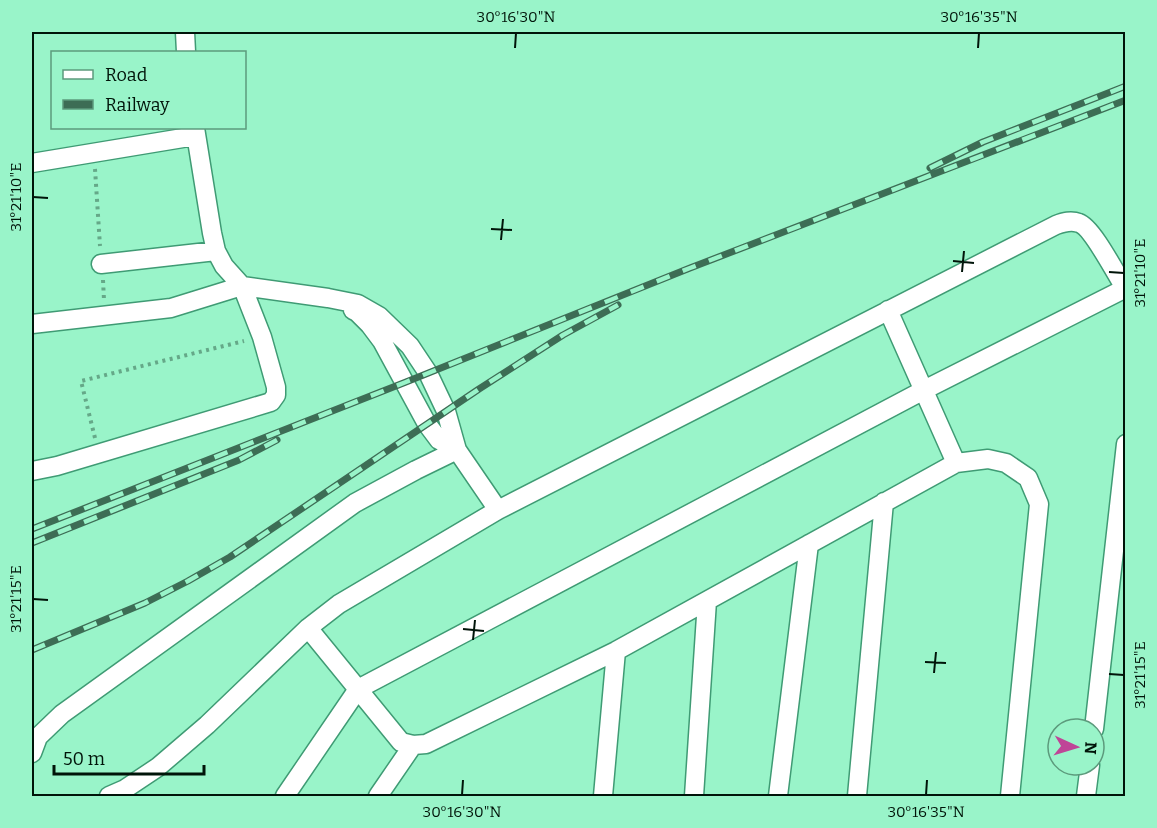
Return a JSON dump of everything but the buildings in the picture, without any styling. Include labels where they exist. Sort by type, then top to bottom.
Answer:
[{"type":"street","points":[[184,32],[186,51]]},
{"type":"street","points":[[32,163],[195,132],[216,251],[224,266],[242,286],[262,337],[277,391],[271,402],[99,454],[32,471]]},
{"type":"street","points":[[109,796],[125,789],[158,767],[207,725],[308,628],[339,604],[498,510],[1056,225],[1069,221],[1082,224],[1091,233],[1125,288],[924,390],[358,689],[285,796]]},
{"type":"street","points":[[101,264],[216,251]]},
{"type":"street","points":[[32,324],[171,308],[242,286],[358,304],[379,316],[410,346],[428,373],[446,411],[457,450],[498,510]]},
{"type":"street","points":[[888,310],[956,463]]},
{"type":"street","points":[[1095,717],[1125,444]]},
{"type":"street","points":[[32,753],[38,737],[62,714],[355,503],[457,450]]},
{"type":"street","points":[[308,628],[401,742],[413,746],[426,744],[616,651],[956,463],[988,459],[1006,463],[1028,478],[1039,504],[1010,796]]},
{"type":"street","points":[[857,796],[884,502]]},
{"type":"street","points":[[778,796],[809,544]]},
{"type":"street","points":[[694,796],[707,601]]},
{"type":"street","points":[[603,796],[616,651]]},
{"type":"street","points":[[378,796],[413,746]]},
{"type":"street","points":[[1086,796],[1088,777]]},
{"type":"path","points":[[94,153],[106,315]]},
{"type":"path","points":[[99,454],[81,381],[262,337]]},
{"type":"railway","points":[[930,168],[983,142],[1126,86]]},
{"type":"railway","points":[[32,529],[690,268],[1126,100]]},
{"type":"railway","points":[[32,650],[145,603],[230,557],[479,389],[563,335],[618,305]]},
{"type":"railway","points":[[32,543],[239,460],[277,440]]}]
